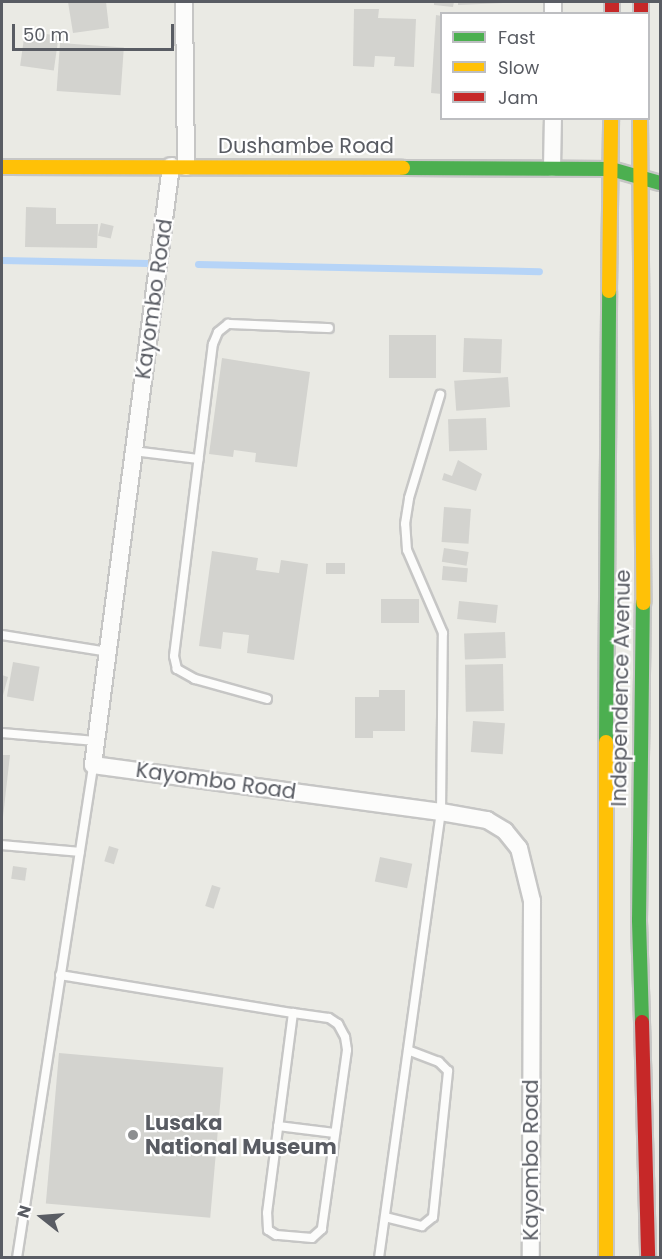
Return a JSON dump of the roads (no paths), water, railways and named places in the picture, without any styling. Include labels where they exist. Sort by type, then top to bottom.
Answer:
[{"type":"main road","name":"Independence Avenue","points":[[606,1257],[604,906],[611,120]]},
{"type":"main road","name":"Independence Avenue","points":[[640,120],[644,571],[639,920],[648,1257]]},
{"type":"main road","points":[[611,168],[656,152]]},
{"type":"main road","name":"Dushambe Road","points":[[2,167],[611,168]]},
{"type":"main road","points":[[611,168],[660,183]]},
{"type":"street","name":"Kayombo Road","points":[[184,2],[178,166],[133,451],[93,765],[441,812],[487,820],[505,831],[519,848],[532,901],[531,1257]]},
{"type":"street","points":[[552,168],[553,120]]},
{"type":"lane","points":[[267,699],[195,679],[177,669],[174,656],[213,344],[218,332],[228,324],[329,328]]},
{"type":"lane","points":[[379,1257],[441,812],[443,633],[408,550],[405,524],[409,498],[440,395]]},
{"type":"lane","points":[[133,451],[199,459]]},
{"type":"lane","points":[[2,635],[108,652]]},
{"type":"lane","points":[[2,733],[96,741]]},
{"type":"lane","points":[[17,1257],[93,765]]},
{"type":"lane","points":[[2,845],[80,852]]},
{"type":"lane","points":[[60,975],[329,1018],[345,1037],[322,1229],[312,1238],[276,1235],[268,1230],[267,1213],[293,1013]]},
{"type":"lane","points":[[385,1217],[422,1226],[434,1217],[447,1071],[439,1062],[408,1050]]},
{"type":"lane","points":[[278,1126],[335,1133]]},
{"type":"waterway","points":[[2,260],[149,263]]},
{"type":"waterway","points":[[198,264],[539,271]]},
{"type":"place","name":"Lusaka National Museum","points":[[133,1135]]}]
